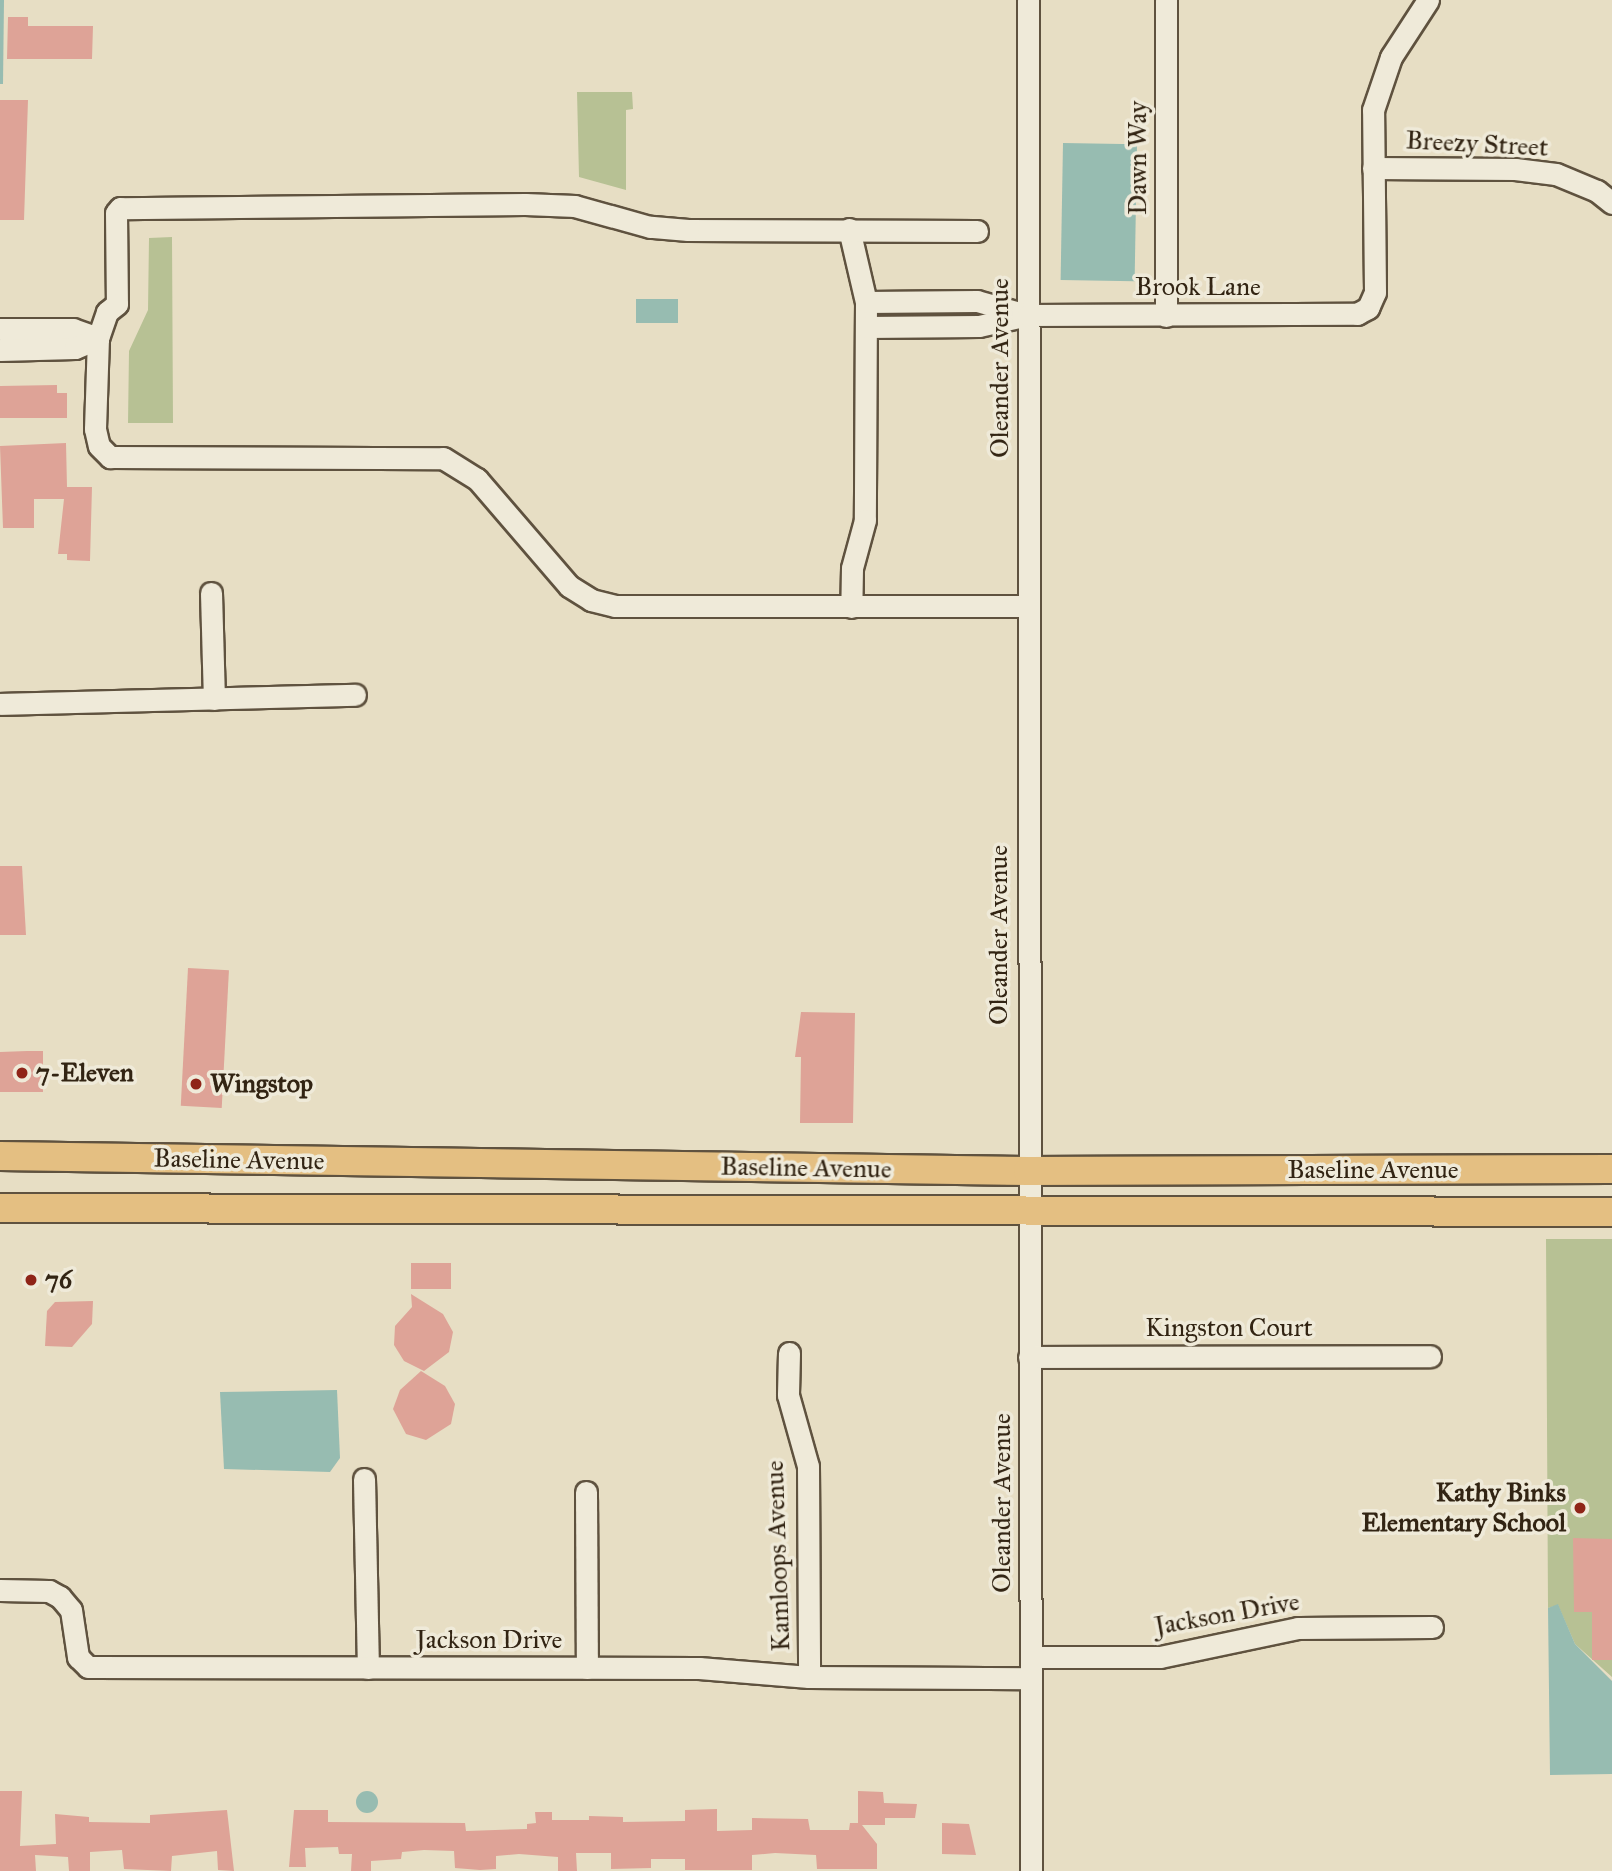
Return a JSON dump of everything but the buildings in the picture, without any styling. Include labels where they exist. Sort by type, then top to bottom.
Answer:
[{"type":"main road","name":"Baseline Avenue","points":[[0,1156],[1028,1171],[1612,1169]]},
{"type":"main road","name":"Baseline Avenue","points":[[0,1208],[1029,1213],[1612,1212]]},
{"type":"street","name":"Oleander Avenue","points":[[1028,0],[1031,1871]]},
{"type":"street","name":"Dawn Way","points":[[1166,0],[1166,316]]},
{"type":"street","points":[[1373,168],[1373,110],[1381,84],[1391,57],[1428,0]]},
{"type":"street","name":"Brook Lane","points":[[1028,315],[1357,314],[1368,308],[1375,292],[1373,168]]},
{"type":"street","name":"Breezy Street","points":[[1373,168],[1515,169],[1556,174],[1597,191],[1612,204]]},
{"type":"street","points":[[977,231],[650,227],[575,206],[525,204],[120,208],[116,213],[117,304],[107,312],[98,338],[95,429],[99,446],[110,457],[443,458],[477,479],[551,570],[591,600],[615,606],[1027,606]]},
{"type":"street","points":[[849,229],[866,302],[865,520],[852,568],[851,607]]},
{"type":"street","points":[[866,302],[977,301],[1028,315]]},
{"type":"street","points":[[944,302],[945,326]]},
{"type":"street","points":[[866,327],[979,326],[1028,315]]},
{"type":"street","points":[[0,330],[73,329],[98,338]]},
{"type":"street","points":[[0,350],[75,348],[98,338]]},
{"type":"street","points":[[211,593],[214,699]]},
{"type":"street","points":[[0,704],[355,695]]},
{"type":"street","name":"Kamloops Avenue","points":[[789,1353],[788,1395],[808,1466],[809,1677]]},
{"type":"street","name":"Kingston Court","points":[[1029,1357],[1430,1356]]},
{"type":"street","points":[[364,1479],[368,1668]]},
{"type":"street","points":[[586,1492],[587,1668]]},
{"type":"street","name":"Jackson Drive","points":[[0,1590],[49,1591],[60,1597],[71,1610],[78,1657],[88,1667],[698,1668],[809,1677],[1031,1667],[1160,1657],[1297,1628],[1432,1626]]},
{"type":"green space","points":[[577,92],[632,92],[633,109],[626,110],[626,190],[579,177]]},
{"type":"green space","points":[[172,237],[173,423],[128,423],[129,351],[148,310],[149,238]]},
{"type":"green space","name":"Kathy Binks Elementary School","points":[[1546,1239],[1612,1239],[1612,1677],[1575,1644],[1558,1605],[1548,1608]]},
{"type":"water","points":[[0,0],[4,0],[3,84],[0,84]]},
{"type":"water","points":[[1063,143],[1137,144],[1135,281],[1061,280]]},
{"type":"water","points":[[636,299],[678,299],[678,323],[636,323]]},
{"type":"water","points":[[337,1390],[340,1458],[330,1472],[224,1469],[220,1392]]},
{"type":"water","points":[[1558,1604],[1575,1644],[1612,1681],[1612,1774],[1550,1775],[1548,1608]]},
{"type":"water","points":[[367,1791],[375,1794],[378,1802],[375,1810],[367,1813],[359,1810],[356,1802],[359,1794]]},
{"type":"place","name":"7-Eleven","points":[[22,1073]]},
{"type":"place","name":"Wingstop","points":[[196,1084]]},
{"type":"place","name":"76","points":[[31,1280]]},
{"type":"place","name":"Kathy Binks Elementary School","points":[[1580,1508]]}]
